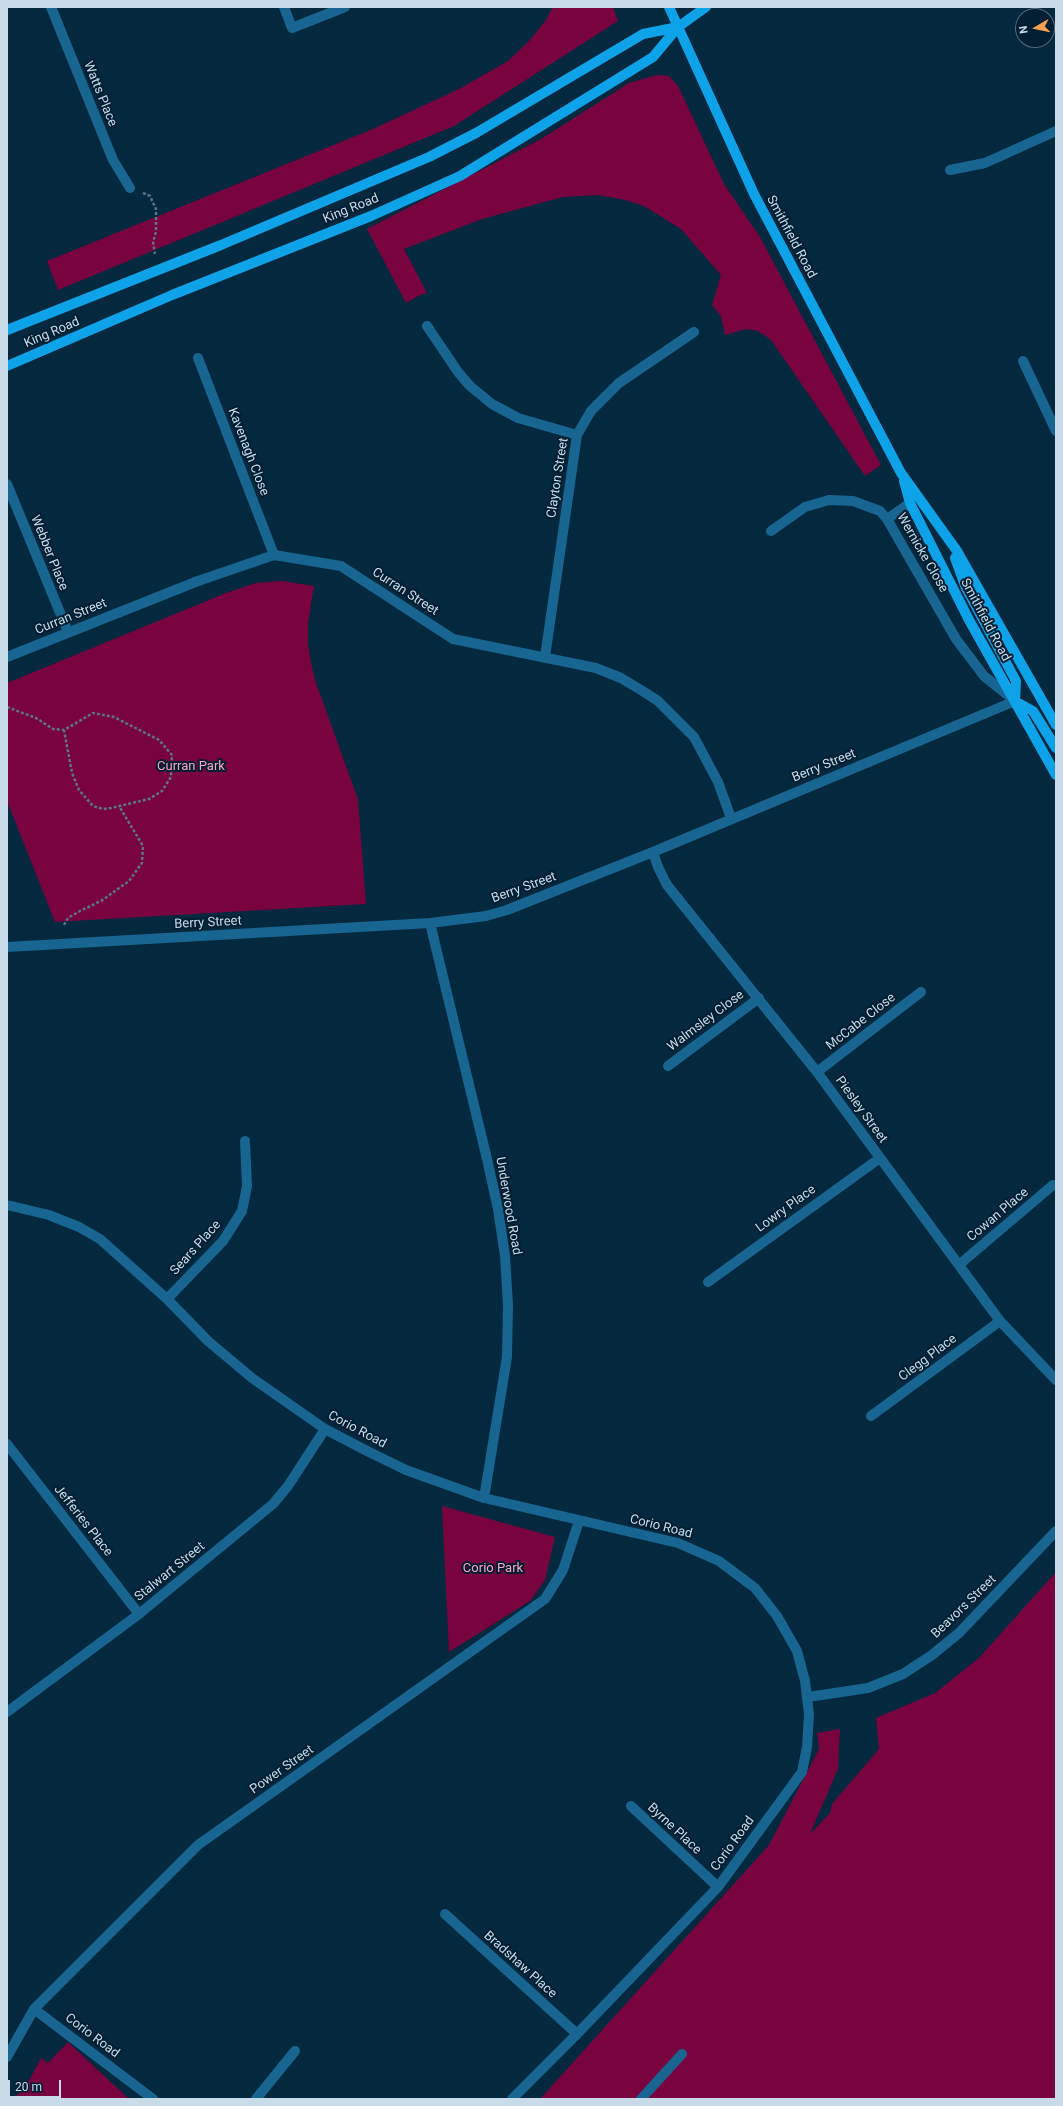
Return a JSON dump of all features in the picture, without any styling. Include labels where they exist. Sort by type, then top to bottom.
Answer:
[{"type":"main road","name":"Smithfield Road","points":[[669,7],[754,194],[901,473],[949,539],[1056,725]]},
{"type":"main road","name":"King Road","points":[[7,366],[172,295],[371,216],[460,176],[653,57],[678,27],[706,7]]},
{"type":"main road","name":"King Road","points":[[7,330],[221,245],[429,157],[476,133],[643,34],[678,27]]},
{"type":"main road","name":"Smithfield Road","points":[[901,473],[910,503],[969,620],[1056,775]]},
{"type":"main road","points":[[949,539],[966,588],[1016,681],[1015,701],[1033,711],[1056,748]]},
{"type":"street","name":"Watts Place","points":[[51,7],[113,160],[130,188]]},
{"type":"street","points":[[284,7],[292,28],[345,7]]},
{"type":"street","points":[[950,170],[985,163],[1056,131]]},
{"type":"street","points":[[428,326],[458,372],[470,386],[492,404],[518,418],[577,435]]},
{"type":"street","name":"Clayton Street","points":[[545,657],[577,435],[591,411],[619,383],[694,332]]},
{"type":"street","name":"Kavenagh Close","points":[[198,358],[274,555]]},
{"type":"street","points":[[1023,361],[1056,431]]},
{"type":"street","name":"Webber Place","points":[[7,484],[68,632]]},
{"type":"street","name":"Wernicke Close","points":[[771,531],[805,507],[829,500],[847,500],[862,503],[875,508],[888,519],[956,639],[984,676],[1015,701]]},
{"type":"street","points":[[888,519],[910,503]]},
{"type":"street","name":"Curran Street","points":[[7,657],[198,581],[274,555],[341,566],[453,638],[596,668],[621,678],[658,701],[694,737],[718,782],[731,818]]},
{"type":"street","name":"Berry Street","points":[[7,947],[430,923],[479,917],[507,910],[653,852],[731,818],[1015,701]]},
{"type":"street","name":"Piesley Street","points":[[653,852],[658,867],[667,885],[817,1072],[960,1264],[1000,1321],[1056,1380]]},
{"type":"street","name":"Underwood Road","points":[[430,923],[487,1159],[498,1209],[504,1256],[508,1305],[507,1357],[484,1498]]},
{"type":"street","name":"McCabe Close","points":[[817,1072],[921,992]]},
{"type":"street","name":"Walmsley Close","points":[[668,1066],[759,998]]},
{"type":"street","name":"Sears Place","points":[[167,1299],[223,1240],[242,1211],[246,1186],[244,1142]]},
{"type":"street","name":"Lowry Place","points":[[708,1282],[880,1158]]},
{"type":"street","name":"Cowan Place","points":[[960,1264],[1053,1185]]},
{"type":"street","name":"Corio Road","points":[[7,1204],[49,1215],[79,1227],[100,1238],[167,1299],[208,1340],[252,1378],[325,1429],[406,1470],[484,1498],[678,1543],[719,1561],[737,1573],[755,1588],[777,1616],[797,1651],[802,1666],[808,1697],[809,1730],[802,1772],[718,1887],[577,2034],[512,2099]]},
{"type":"street","name":"Clegg Place","points":[[872,1416],[1000,1321]]},
{"type":"street","name":"Stalwart Street","points":[[7,1712],[139,1614],[273,1504],[288,1486],[325,1429]]},
{"type":"street","name":"Jefferies Place","points":[[7,1444],[139,1614]]},
{"type":"street","name":"Power Street","points":[[7,2057],[34,2009],[198,1845],[544,1599],[563,1570],[579,1521]]},
{"type":"street","name":"Beavors Street","points":[[808,1697],[868,1688],[903,1674],[932,1655],[960,1633],[1056,1531]]},
{"type":"street","name":"Byrne Place","points":[[631,1806],[718,1887]]},
{"type":"street","name":"Bradshaw Place","points":[[445,1914],[577,2034]]},
{"type":"street","name":"Corio Road","points":[[34,2009],[153,2099]]},
{"type":"street","points":[[256,2099],[295,2051]]},
{"type":"street","points":[[641,2099],[682,2054]]},
{"type":"path","points":[[130,188],[150,196],[156,209],[156,232],[153,242],[155,254]]},
{"type":"path","points":[[7,707],[36,718],[53,729],[64,730],[93,713],[114,717],[159,740],[172,755],[171,777],[162,791],[149,799],[103,809],[93,806],[79,790],[72,772],[64,730]]},
{"type":"path","points":[[64,926],[68,918],[80,911],[102,902],[129,881],[142,863],[142,846],[119,806]]},
{"type":"green space","points":[[553,7],[613,7],[618,21],[454,126],[58,290],[47,261],[373,129],[459,89],[508,61],[529,41],[546,20]]},
{"type":"green space","points":[[657,75],[669,76],[678,86],[724,184],[760,237],[881,465],[865,476],[771,340],[758,331],[746,329],[725,335],[721,316],[712,305],[721,275],[681,229],[644,206],[625,200],[598,195],[563,197],[482,219],[404,249],[427,293],[420,295],[406,303],[367,229],[541,139],[629,83]]},
{"type":"green space","name":"Curran Park","points":[[282,581],[314,586],[308,623],[308,644],[311,663],[315,680],[358,799],[366,904],[55,922],[7,801],[7,683],[226,593],[256,583]]},
{"type":"green space","name":"Corio Park","points":[[442,1506],[555,1537],[545,1580],[530,1601],[449,1652]]},
{"type":"green space","points":[[1056,1572],[1056,2099],[540,2099],[769,1845],[819,1749],[817,1733],[840,1729],[838,1769],[810,1834],[830,1813],[832,1804],[879,1749],[876,1718],[935,1693],[979,1658]]},
{"type":"green space","points":[[68,2042],[129,2099],[13,2099],[26,2086],[41,2058],[48,2063]]}]
